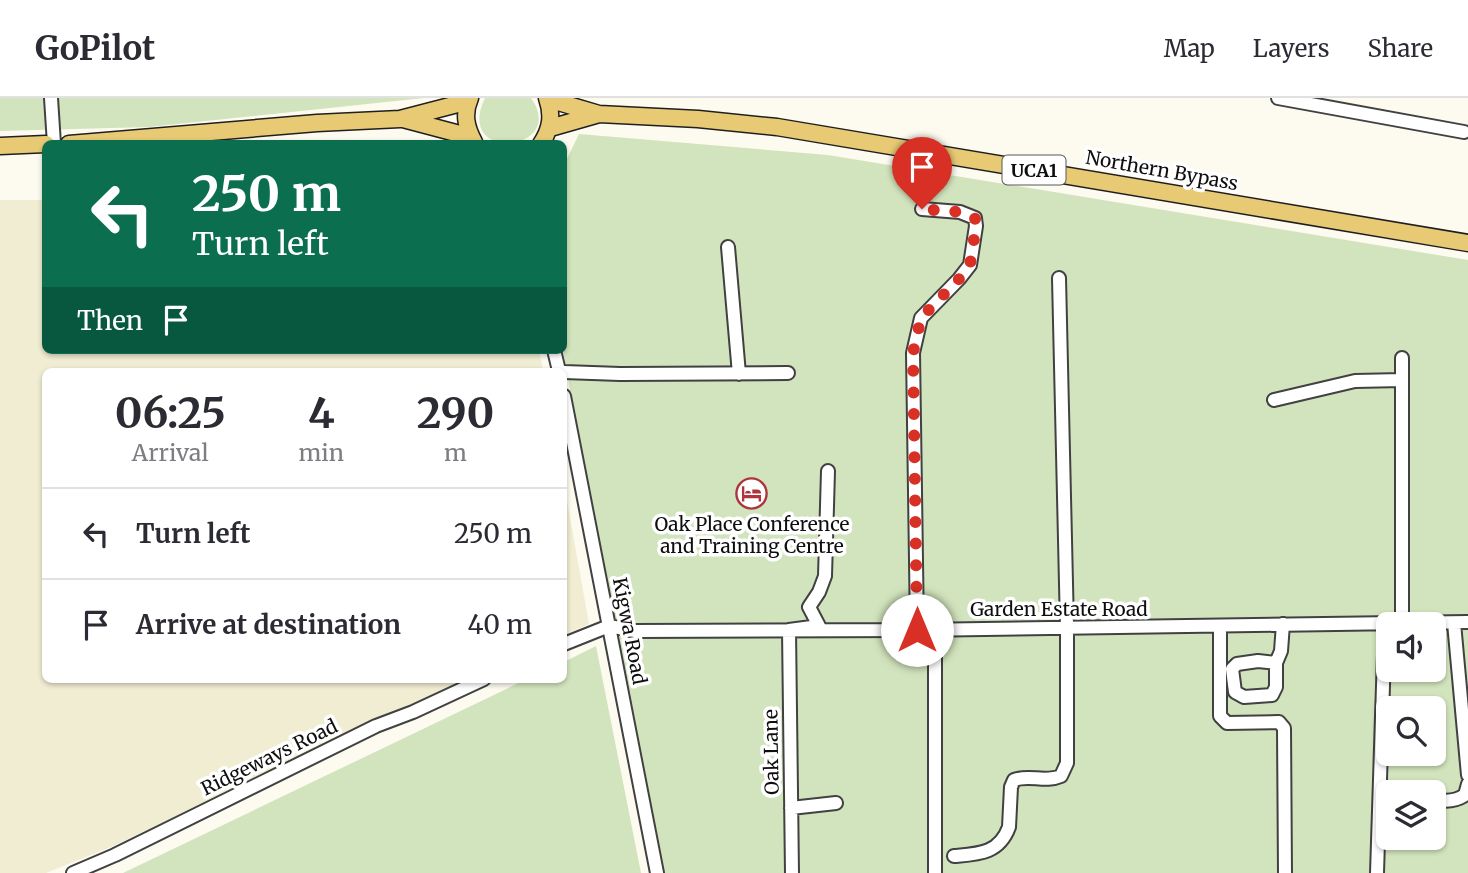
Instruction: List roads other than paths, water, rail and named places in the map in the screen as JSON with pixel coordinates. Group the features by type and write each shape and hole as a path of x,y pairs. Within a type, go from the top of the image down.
{"main road":[{"name":"UCA1","path":"548,98 598,114"},
{"path":"543,140 550,128 551,108 548,98"},
{"path":"116,140 317,123 400,119 469,99 466,119 474,140"},
{"name":"UCA1","path":"550,128 598,114"},
{"name":"Northern Bypass","path":"598,114 698,119 777,127 1468,243"},
{"path":"400,119 474,140"},
{"path":"0,146 42,144"}],"street":[{"path":"51,98 54,140"},
{"path":"1278,98 1464,132"},
{"path":"917,630 913,353 921,318 970,265 976,226 975,218 960,212 922,209"},
{"path":"729,247 739,374"},
{"path":"954,856 986,853 1007,834 1011,784 1014,780 1053,780 1061,776 1067,763 1067,627 1059,278"},
{"path":"1402,358 1402,612"},
{"path":"567,371 788,373"},
{"path":"1274,400 1355,381 1402,380"},
{"name":"Kigwa Road","path":"567,411 657,873"},
{"path":"789,630 819,626 809,607 825,576 828,471"},
{"name":"Garden Estate Road","path":"1446,623 1468,622"},
{"name":"Garden Estate Road","path":"609,626 635,631 917,630 1376,623"},
{"path":"1454,623 1468,775"},
{"path":"1276,663 1281,651 1283,624"},
{"path":"567,643 609,626"},
{"path":"1220,627 1222,720 1227,723 1279,722 1284,728 1285,873"},
{"path":"935,629 935,873"},
{"name":"Oak Lane","path":"789,630 793,873"},
{"path":"1377,873 1383,682"},
{"name":"Ridgeways Road","path":"73,873 115,855 376,726 475,683"},
{"path":"1446,802 1458,800 1465,795 1468,784"},
{"path":"791,808 836,803"}],"place":[{"name":"Oak Place Conference and Training Centre","path":"752,493"}]}
